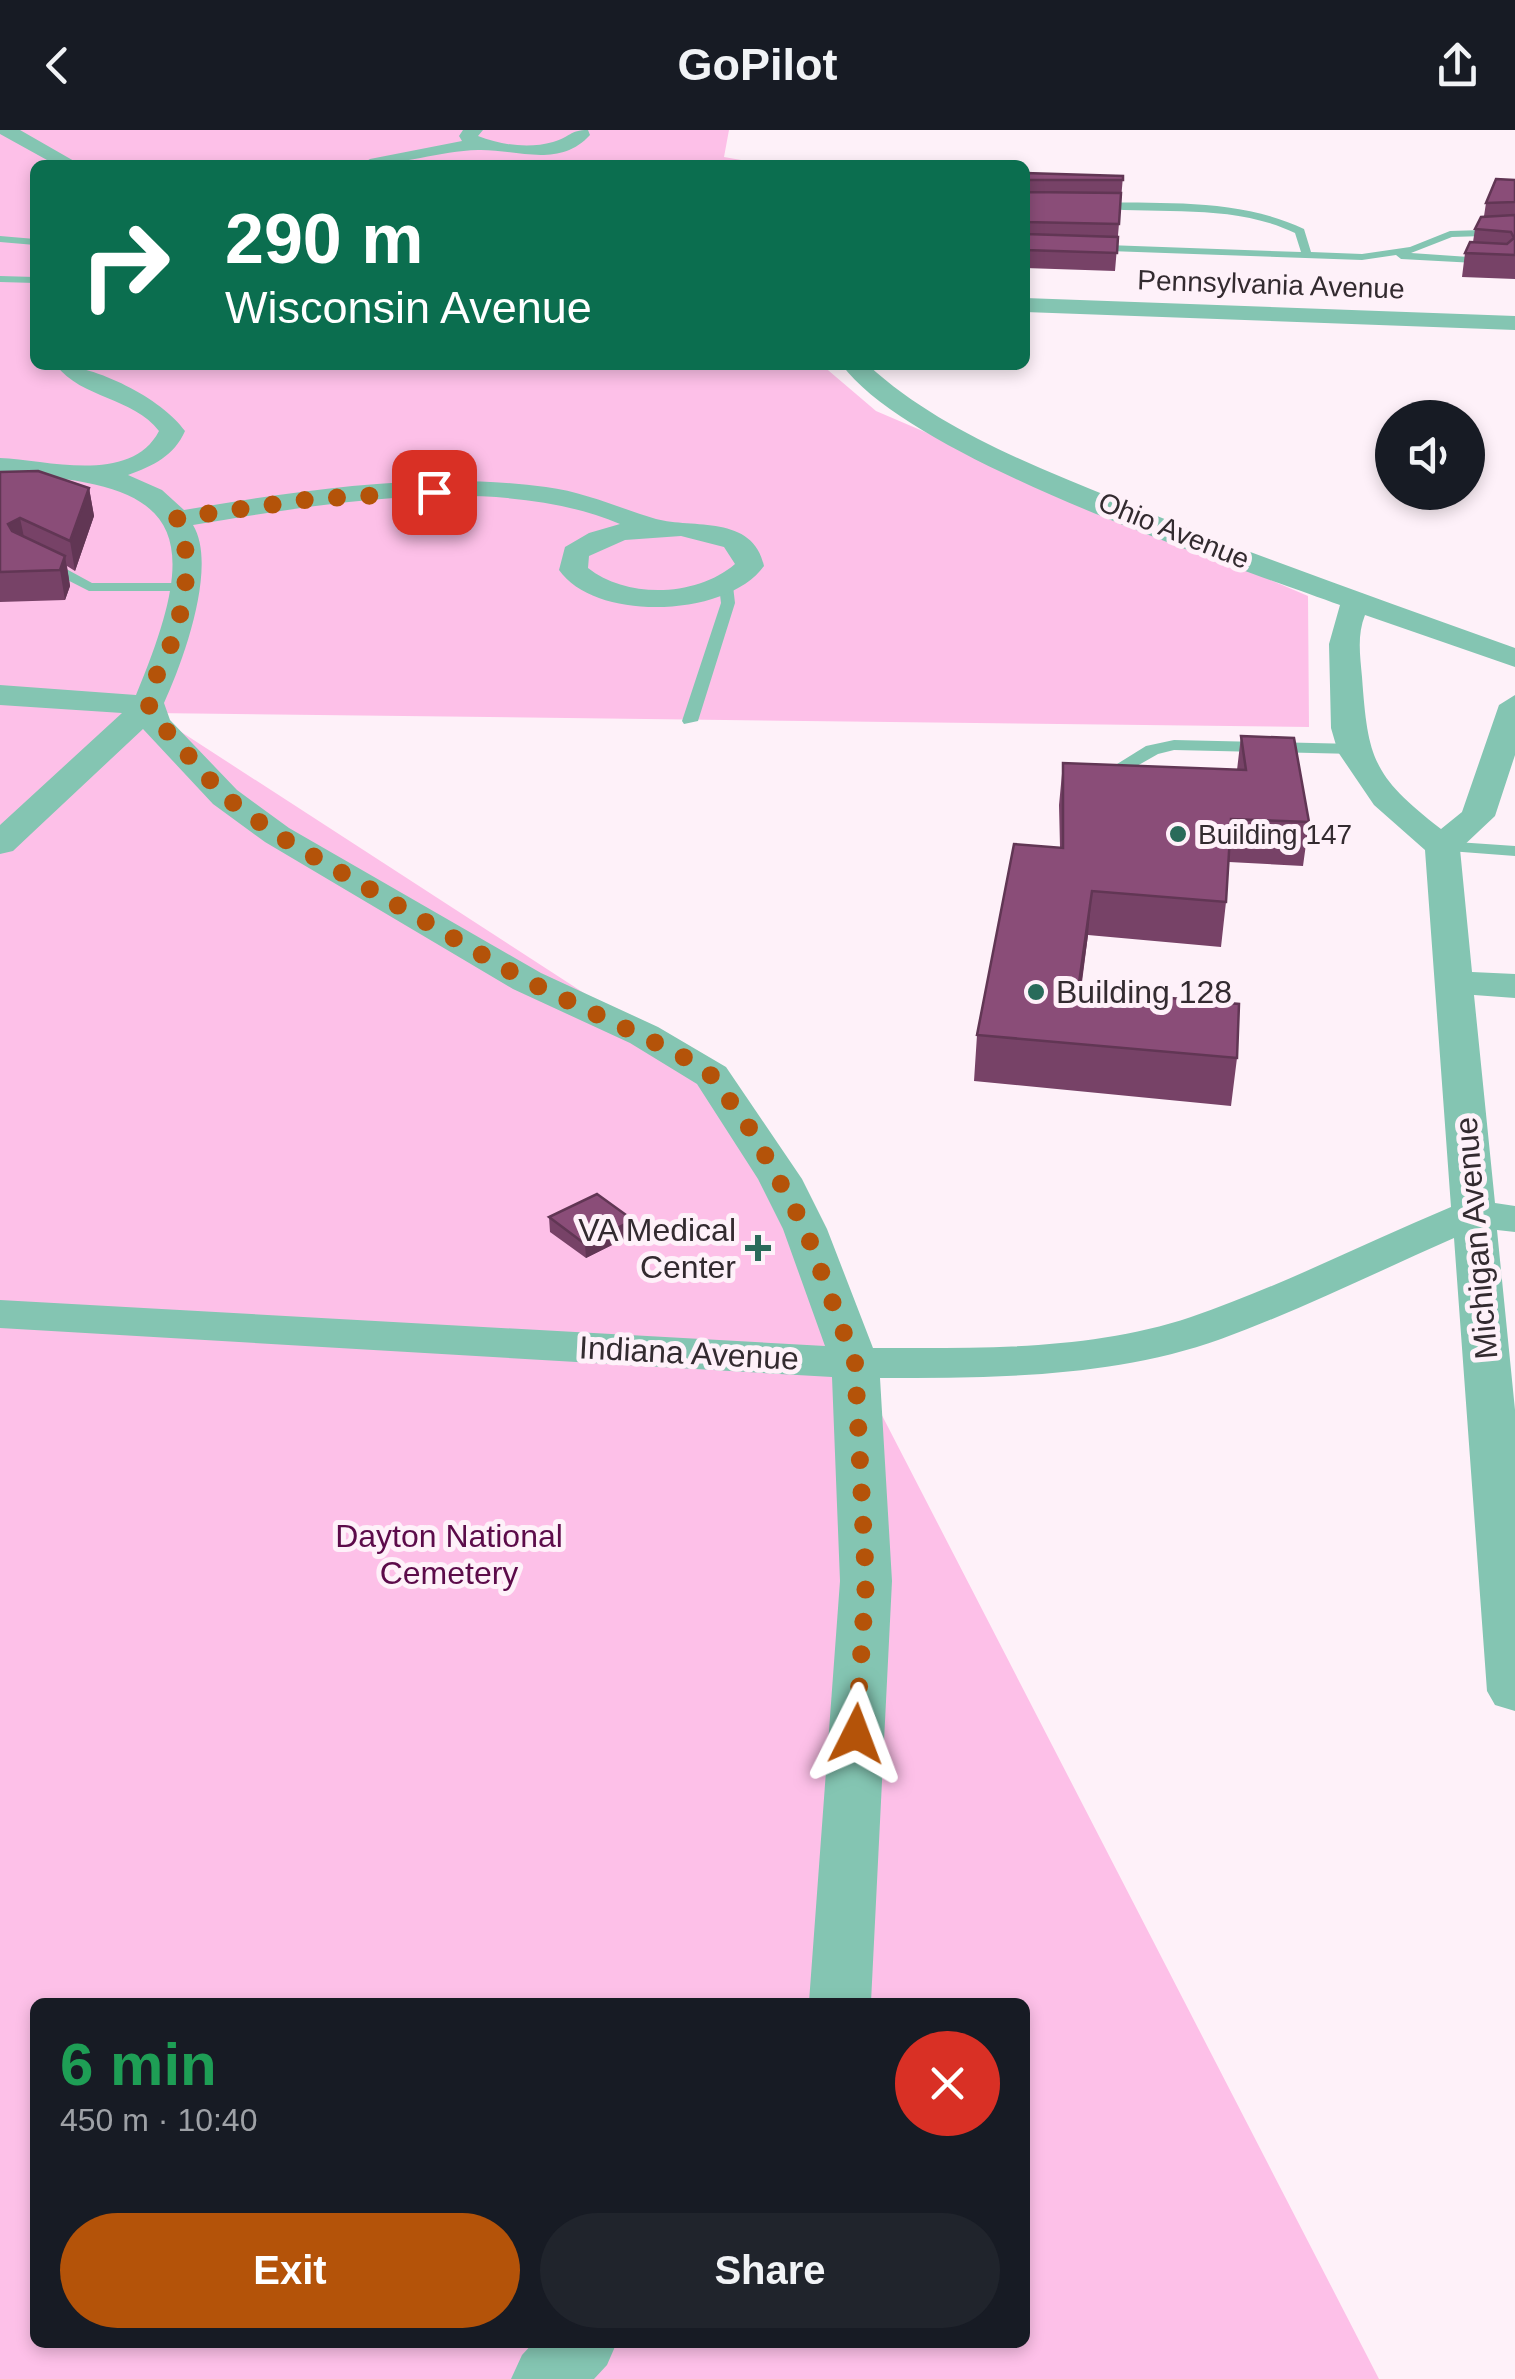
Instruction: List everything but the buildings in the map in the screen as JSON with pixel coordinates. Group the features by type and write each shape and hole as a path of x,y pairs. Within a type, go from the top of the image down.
{"street":[{"path":"6,130 62,160"},
{"path":"389,160 476,137 550,147 576,140 582,135 579,130"},
{"name":"Pennsylvania Avenue","path":"1030,305 1515,323"},
{"path":"74,370 88,381 159,413 172,430 169,441 155,452 103,476"},
{"name":"Ohio Avenue","path":"858,370 876,391 904,410 1004,460 1164,527 1515,658"},
{"path":"0,466 103,476 154,498 177,518 185,536 183,587 172,642 148,705 0,843"},
{"path":"177,518 312,499 454,492 595,504 622,510 654,528"},
{"path":"654,528 706,532 742,546 750,556 750,566 726,586 671,597 627,595 591,585 572,570 570,562 584,546 614,534 654,528"},
{"path":"1359,601 1347,615 1342,634 1349,734 1354,749 1371,778 1405,818 1442,846 1478,816 1515,704"},
{"path":"0,695 148,705"},
{"path":"148,705 155,723 224,796 277,835 527,981 644,1035 712,1076 753,1133 805,1228 855,1363 866,1581 840,1998"},
{"name":"Michigan Avenue","path":"1442,846 1454,982 1494,1216 1515,1691"},
{"path":"1454,982 1515,986"},
{"name":"Indiana Avenue","path":"0,1314 855,1363 1006,1364 1154,1342 1248,1313 1377,1252 1494,1216"},
{"path":"547,2379 576,2348"}],"lane":[{"path":"1227,196 1081,202 1256,214 1300,231 1307,254"},
{"path":"1392,255 1450,234 1515,232"},
{"path":"0,239 30,242"},
{"path":"1030,246 1503,261"},
{"path":"0,279 30,280"},
{"path":"24,554 89,587 183,587"},
{"path":"690,721 728,603 726,586"},
{"path":"1078,791 1152,750 1174,745 1354,749"},
{"path":"1442,846 1515,851"}],"green space":[{"name":"Dayton National Cemetery","path":"0,130 729,130 724,157 741,160 30,160 30,370 828,370 876,411 1308,596 1309,727 152,713 712,1076 855,1363 1379,2379 0,2379"}],"place":[{"name":"Building 147","path":"1178,834"},
{"name":"Building 128","path":"1036,992"},
{"name":"VA Medical Center","path":"758,1248"}],"route":[{"path":"434,492 312,499 177,518 185,536 187,564 172,642 150,692 150,712 155,723 224,796 277,835 342,877 527,981 679,1054 712,1076 753,1133 805,1228 855,1363 866,1581 856,1734"}]}
